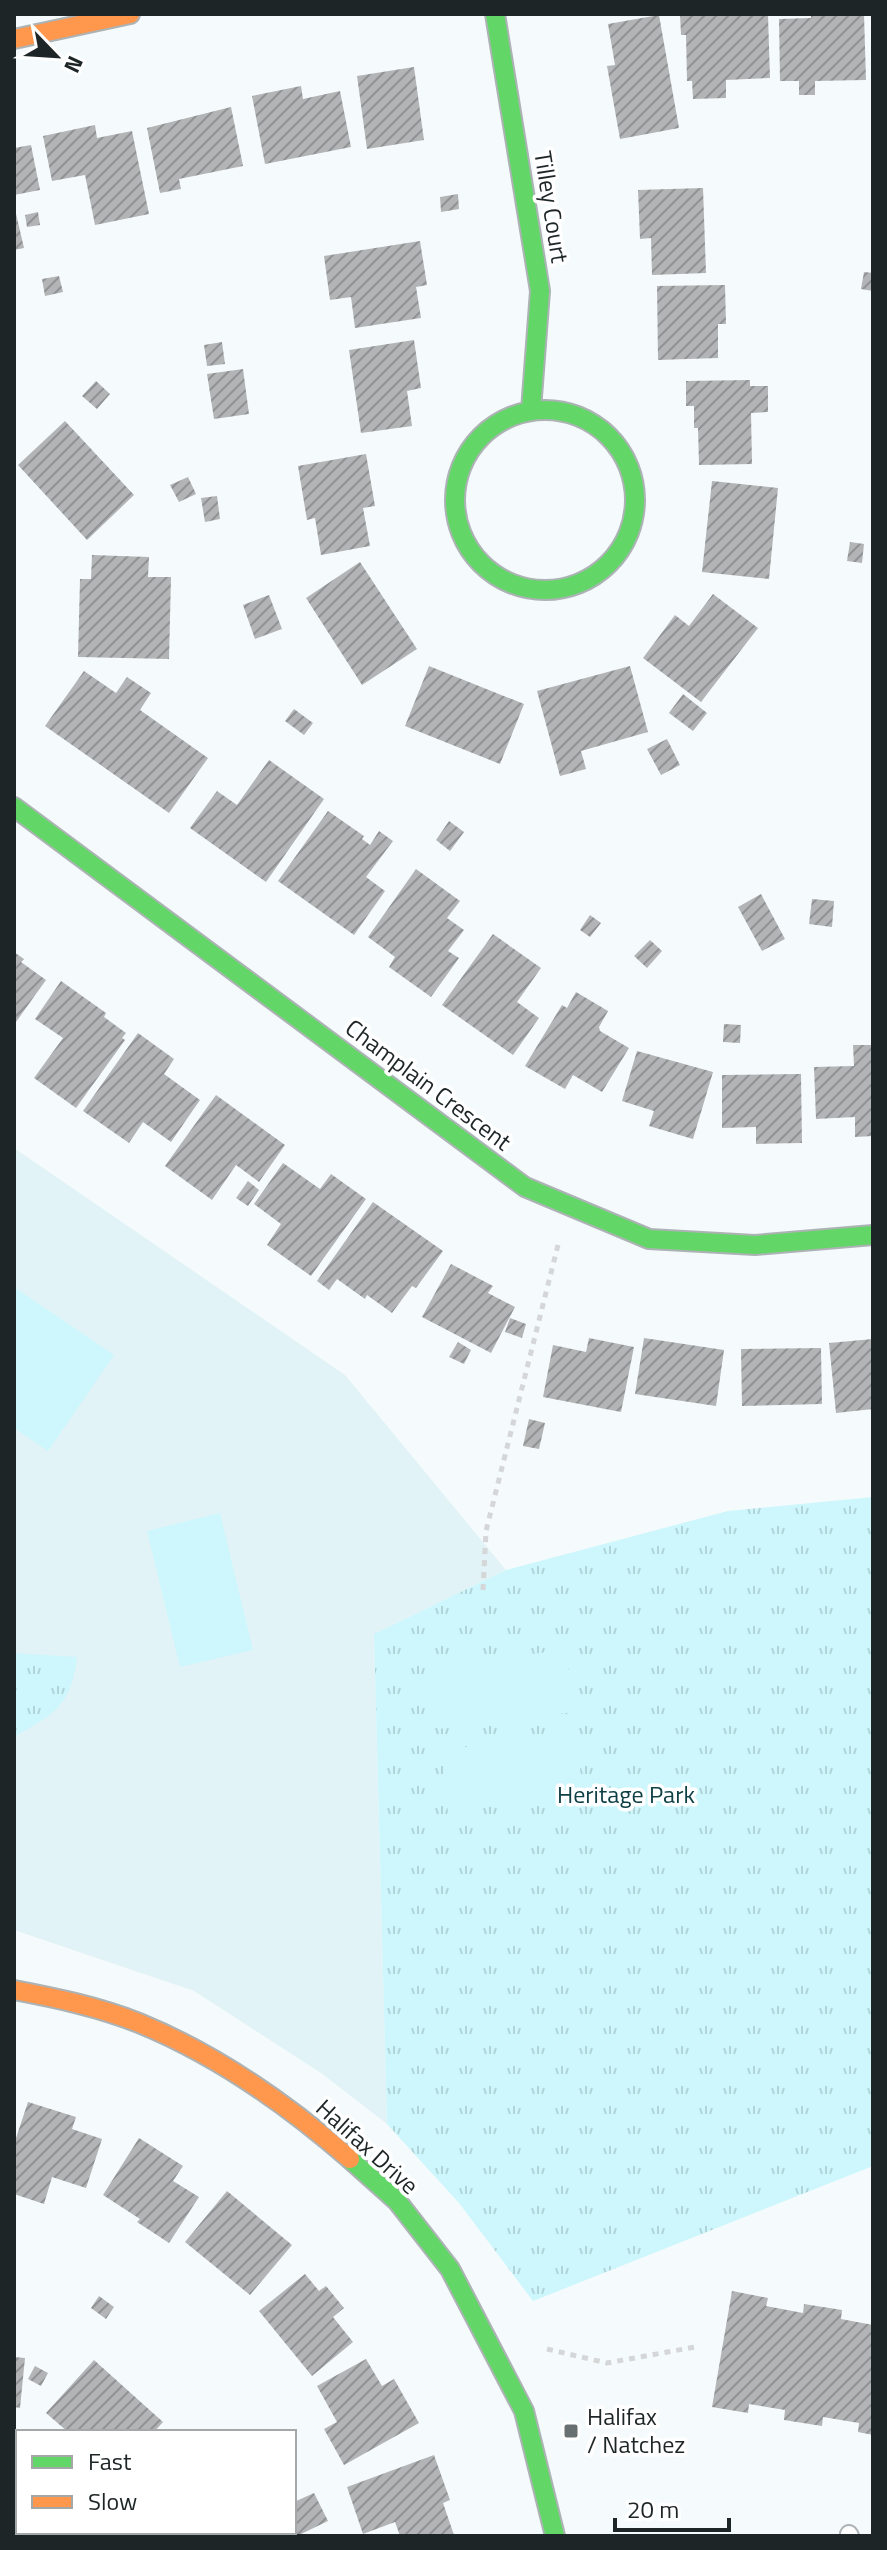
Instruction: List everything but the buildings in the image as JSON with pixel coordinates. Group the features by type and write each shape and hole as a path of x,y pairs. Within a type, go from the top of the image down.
{"street":[{"path":"14,39 130,14"},
{"name":"Tilley Court","path":"495,14 540,291 531,410"},
{"path":"531,410 565,411 596,425 621,450 634,481 635,516 623,548 599,574 568,589 534,591 501,581 474,559 456,525 454,487 468,451 495,424 531,410"},
{"name":"Champlain Crescent","path":"14,807 525,1187 649,1239 755,1245 873,1235"},
{"name":"Halifax Drive","path":"14,1990 56,1998 138,2023 215,2061 312,2126 397,2201 450,2269 524,2411 555,2536"}],"path":[{"path":"483,1590 486,1531 568,1205"},
{"path":"547,2349 607,2363 695,2347"}],"shaded area":[{"path":"14,1148 345,1375 506,1570 374,1634 387,2124 321,2073 194,1991 14,1930"}],"green space":[{"path":"14,1287 114,1355 48,1451 14,1428"},
{"name":"Heritage Park","path":"873,1497 873,2166 533,2301 459,2203 387,2124 374,1634 506,1570 728,1511"},
{"path":"220,1513 253,1650 180,1667 147,1531"},
{"path":"566,1650 574,1712 438,1729 430,1666"},
{"path":"14,1653 77,1657 70,1687 58,1707 14,1737"},
{"path":"576,1733 583,1795 448,1812 441,1750"}],"traffic: fast":[{"path":"495,14 540,291 531,410"},
{"path":"545,410 563,411 580,417 609,436 628,465 634,482 635,500 634,518 628,535 609,564 580,583 563,589 545,590 527,589 510,583 481,564 462,535 456,518 455,500 456,482 462,465 481,436 510,417 527,411 545,410"},
{"path":"14,807 525,1187 649,1239 755,1245 873,1235"},
{"path":"350,2159 397,2201 450,2269 524,2411 555,2536"}],"traffic: slow":[{"path":"14,39 130,14"},
{"path":"14,1990 108,2012 195,2050 250,2082 302,2119 350,2159"}],"place":[{"name":"Halifax / Natchez","path":"571,2431"}]}
